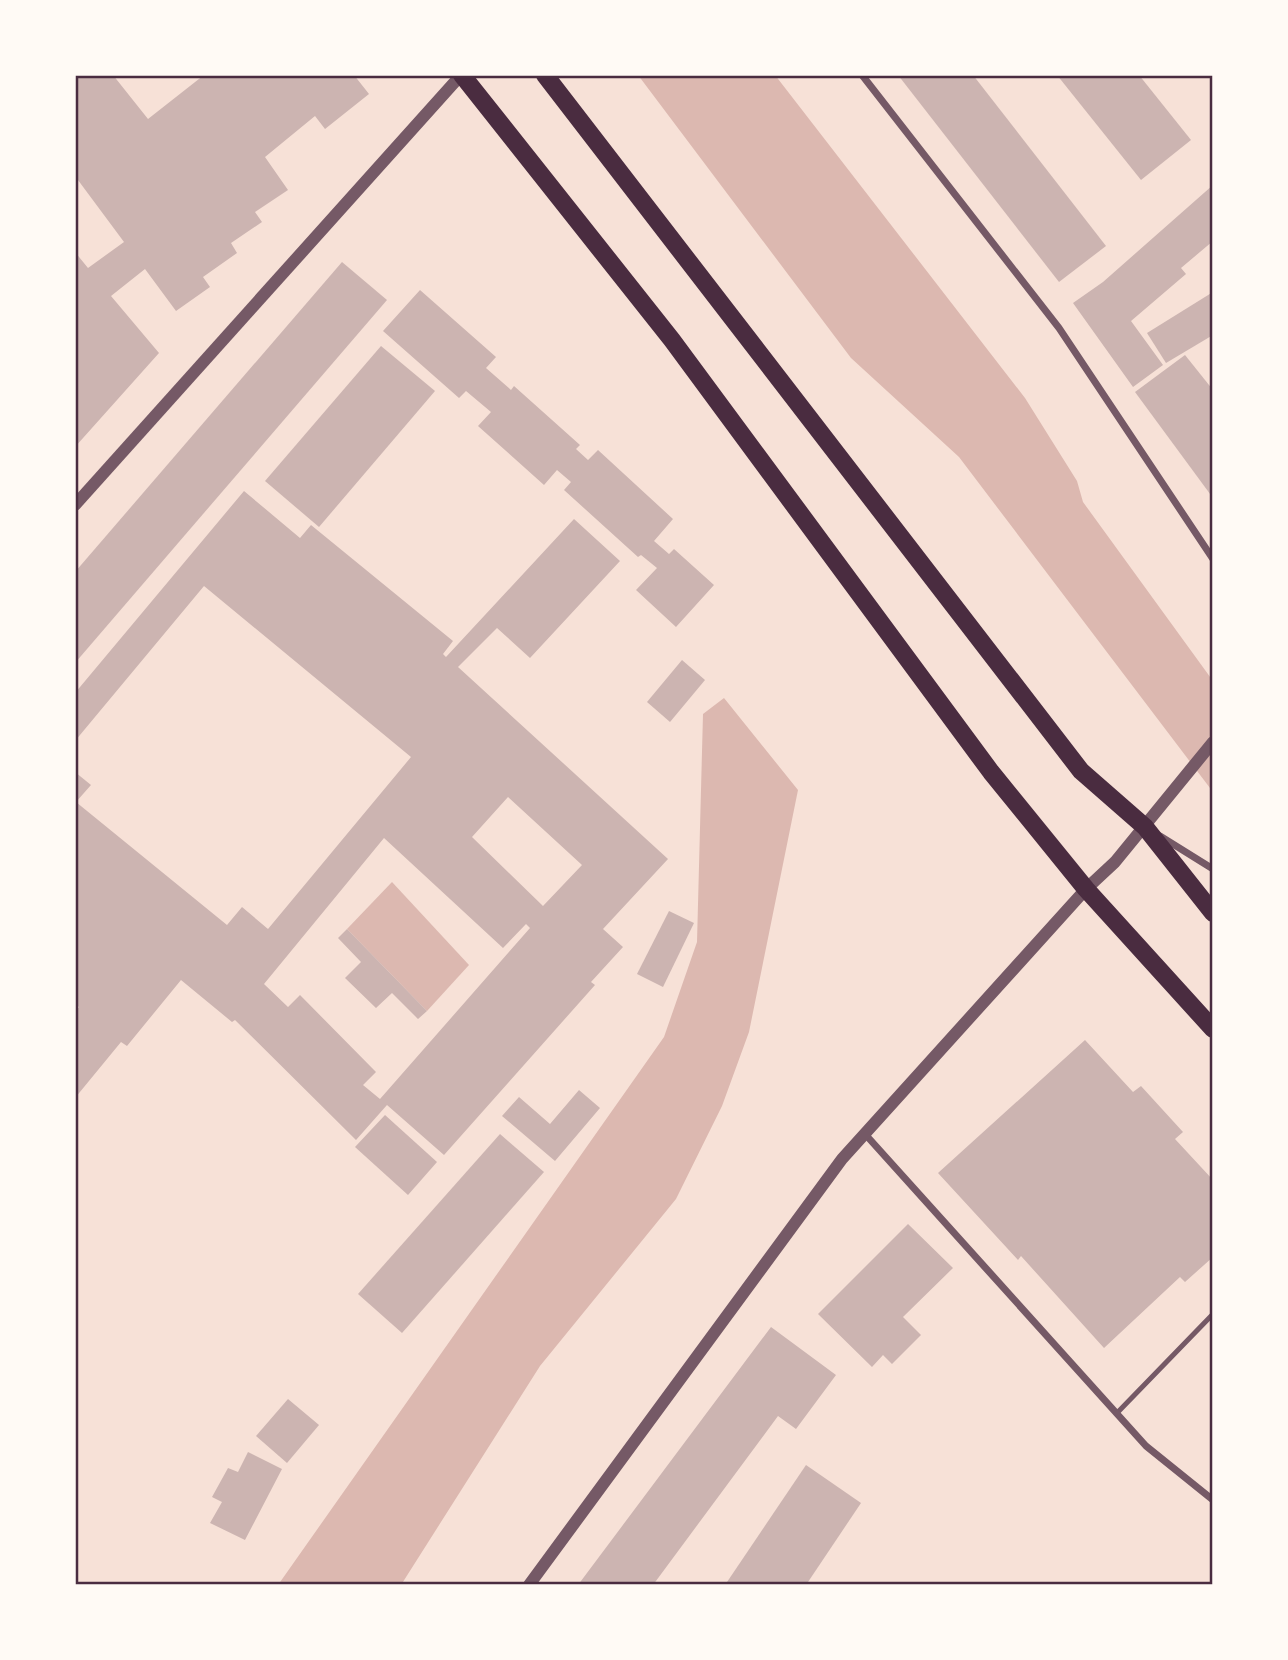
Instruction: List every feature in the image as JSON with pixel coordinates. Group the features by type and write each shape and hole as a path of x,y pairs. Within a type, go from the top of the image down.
{"main road":[{"path":"461,75 672,340 992,772 1086,889 1213,1029"},
{"path":"545,75 1081,771 1145,827 1213,913"}],"street":[{"path":"75,505 461,75"},
{"path":"862,75 1059,328 1213,559"},
{"path":"529,1585 842,1159 1086,889 1115,862 1213,741"},
{"path":"1145,827 1213,869"},
{"path":"865,1134 1146,1446 1213,1500"}],"lane":[{"path":"1117,1413 1213,1314"}],"shaded area":[{"path":"638,75 775,75 1025,398 1077,481 1083,502 1213,681 1213,792 959,457 851,358"},
{"path":"724,698 798,790 749,1032 722,1106 676,1199 540,1366 401,1585 278,1585 664,1037 697,942 703,714"},
{"path":"392,882 469,965 427,1011 347,929"}],"building":[{"path":"75,75 113,75 148,119 204,75 354,75 369,94 325,129 315,116 265,157 288,190 255,212 262,222 231,243 237,253 203,277 210,287 176,311 145,269 111,296 159,353 75,447 75,252 88,268 124,242 75,176"},
{"path":"898,75 973,75 1106,246 1059,282"},
{"path":"1057,75 1139,75 1191,140 1141,180"},
{"path":"1213,185 1213,241 1181,268 1186,274 1131,321 1163,365 1133,387 1073,303 1103,282"},
{"path":"342,262 387,300 75,663 75,572"},
{"path":"420,290 496,357 486,368 511,390 514,386 580,445 576,449 588,460 598,450 673,519 654,541 669,554 674,549 714,585 676,627 636,590 657,568 641,555 638,557 564,490 571,482 557,470 544,485 478,426 491,412 466,391 459,398 383,331"},
{"path":"1213,292 1213,335 1166,363 1147,333"},
{"path":"381,346 435,391 319,527 265,481"},
{"path":"1185,355 1213,390 1213,498 1135,392"},
{"path":"244,491 300,538 311,525 453,641 443,654 446,657 574,519 620,561 530,658 497,628 458,667 668,859 603,929 623,947 591,982 595,985 444,1155 387,1105 356,1140 235,1020 232,1022 181,980 127,1046 121,1042 75,1098 75,1012 79,1007 75,1004 75,772 91,785 76,802 227,925 242,907 268,929 411,757 204,586 75,741 75,693","holes":["508,797 582,865 543,906 472,837","384,838 503,948 526,924 530,928 380,1099 363,1085 376,1072 300,995 288,1007 264,984"]},
{"path":"682,660 705,680 670,722 647,702"},
{"path":"669,911 694,923 663,987 637,974"},
{"path":"347,929 427,1011 418,1019 392,993 376,1008 345,978 361,962 338,938"},
{"path":"1085,1040 1133,1092 1141,1086 1183,1132 1175,1139 1213,1180 1213,1257 1185,1282 1180,1277 1104,1348 1021,1256 1018,1260 938,1173"},
{"path":"579,1090 600,1108 555,1161 502,1116 519,1097 550,1124"},
{"path":"385,1115 437,1162 408,1195 355,1147"},
{"path":"500,1134 544,1172 402,1333 358,1294"},
{"path":"908,1224 953,1268 903,1317 921,1335 892,1364 883,1355 872,1367 818,1314"},
{"path":"771,1327 836,1375 796,1429 778,1416 653,1585 578,1585"},
{"path":"288,1399 319,1425 287,1463 256,1436"},
{"path":"248,1452 282,1469 245,1540 210,1523 222,1502 212,1497 228,1468 238,1472"},
{"path":"806,1465 861,1503 806,1585 725,1585"}]}
